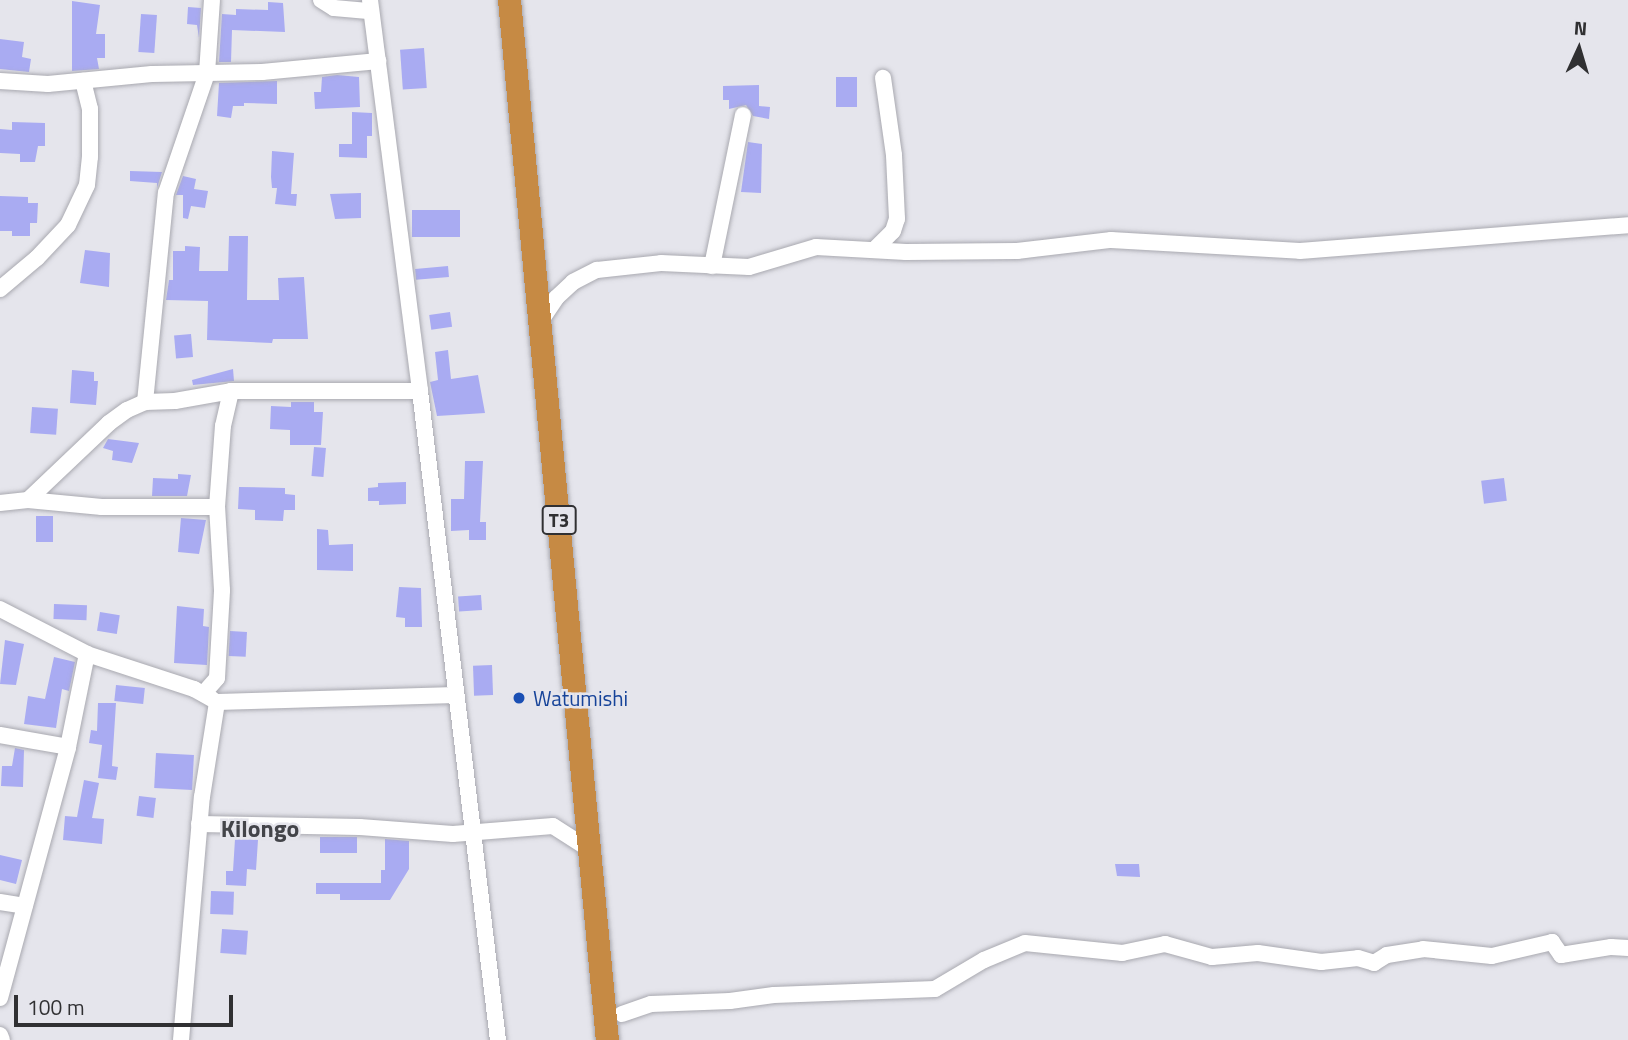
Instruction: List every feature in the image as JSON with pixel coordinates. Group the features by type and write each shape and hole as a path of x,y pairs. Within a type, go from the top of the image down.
{"highway":[{"name":"T3","path":"509,0 607,1040"}],"street":[{"path":"145,402 166,192 206,73 212,0"},
{"path":"321,0 334,8 370,6 420,391 498,1040"},
{"path":"0,82 48,84 152,74 262,72 378,61"},
{"path":"875,249 893,231 897,219 894,155 883,78"},
{"path":"0,289 37,258 68,225 87,185 90,108 83,81"},
{"path":"712,266 743,115"},
{"path":"540,322 556,298 573,282 597,270 661,263 755,266 794,251 817,247 918,252 1017,251 1111,240 1300,251 1628,225"},
{"path":"28,500 109,423 127,410 145,402 175,401 231,391 420,391"},
{"path":"181,1040 211,698 217,678 222,590 216,507 223,426 231,391"},
{"path":"0,503 28,500 102,507 216,507"},
{"path":"1,614 87,654 211,698 456,695"},
{"path":"0,998 68,747 87,654"},
{"path":"0,735 68,747"},
{"path":"199,824 473,833 553,826 589,849"},
{"path":"0,902 25,906"},
{"path":"622,1014 651,1004 730,1001 774,995 935,989 984,960 1025,943 1122,953 1165,944 1212,957 1258,953 1321,961 1358,958 1374,963 1387,955 1423,949 1492,956 1552,942 1561,955 1628,948"},
{"path":"0,1035 2,1040"}],"building":[{"path":"72,1 100,5 96,34 105,34 105,58 97,58 99,69 72,71"},
{"path":"268,2 283,3 285,32 232,30 231,62 219,62 222,14 236,15 236,9 268,10"},
{"path":"188,7 201,8 199,38 197,25 187,24"},
{"path":"141,14 157,15 154,53 138,52"},
{"path":"0,39 24,42 22,57 31,59 29,72 0,69"},
{"path":"424,48 427,88 403,90 400,50"},
{"path":"322,77 359,77 360,107 315,109 314,92 321,92"},
{"path":"836,77 857,77 857,107 836,107"},
{"path":"277,81 277,104 244,103 244,106 233,106 231,118 217,116 219,83"},
{"path":"759,85 759,106 770,107 769,119 753,116 746,105 729,109 729,100 723,100 723,86"},
{"path":"352,112 372,113 372,136 367,136 367,158 339,157 339,144 352,144"},
{"path":"12,122 45,123 45,146 38,146 35,162 20,162 20,154 0,153 0,129 12,130"},
{"path":"748,142 762,144 761,193 741,192"},
{"path":"272,151 294,153 291,194 297,194 296,206 275,204 277,188 272,188"},
{"path":"130,171 162,172 157,188 157,183 130,181"},
{"path":"183,176 196,179 194,189 208,191 205,208 191,206 188,219 183,218 183,195 176,195"},
{"path":"361,193 361,218 335,219 330,194"},
{"path":"0,196 28,197 28,203 38,203 37,223 30,223 30,236 12,236 12,231 0,231"},
{"path":"412,210 460,210 460,237 412,237"},
{"path":"229,236 248,236 247,300 279,300 278,278 304,277 308,339 273,339 272,343 207,340 208,301 166,300 169,280 173,280 173,251 185,251 185,246 200,247 199,271 228,271"},
{"path":"85,250 110,253 109,287 80,283"},
{"path":"448,266 449,277 416,280 415,269"},
{"path":"450,312 452,327 431,330 429,315"},
{"path":"191,334 193,357 176,358 174,335"},
{"path":"448,350 451,379 478,375 485,413 437,416 430,382 438,380 435,352"},
{"path":"233,369 234,381 193,385 192,380"},
{"path":"72,370 94,372 94,381 98,381 96,405 70,403"},
{"path":"291,402 314,402 314,412 323,412 321,445 290,445 290,430 270,429 271,406 291,407"},
{"path":"32,407 58,409 56,435 30,433"},
{"path":"108,439 139,443 132,463 112,460 113,451 103,448"},
{"path":"314,447 326,448 323,477 311,476"},
{"path":"465,461 483,461 480,522 486,522 486,540 469,540 469,530 451,531 451,499 464,499"},
{"path":"178,474 191,475 187,496 152,496 153,478 178,479"},
{"path":"1504,478 1507,501 1484,504 1481,481"},
{"path":"406,482 406,504 379,505 379,501 368,501 368,488 378,487 378,483"},
{"path":"239,487 285,488 285,494 295,495 295,510 284,510 283,521 255,520 255,510 238,509"},
{"path":"36,516 53,516 53,542 36,542"},
{"path":"181,518 206,520 199,554 178,552"},
{"path":"317,529 328,530 329,545 353,544 353,571 317,570"},
{"path":"399,587 421,588 422,627 405,627 405,618 396,617"},
{"path":"481,595 482,610 459,612 458,597"},
{"path":"54,604 87,605 86,620 53,619"},
{"path":"177,606 204,609 203,626 209,627 207,665 174,663"},
{"path":"100,612 120,615 117,634 97,631"},
{"path":"230,631 247,632 246,657 229,656"},
{"path":"5,640 24,644 16,685 0,684"},
{"path":"54,657 75,662 69,691 62,689 56,728 24,724 28,696 45,699"},
{"path":"492,665 493,695 474,696 473,666"},
{"path":"116,685 145,688 143,704 114,701"},
{"path":"98,703 116,703 112,766 118,767 116,780 98,778 102,745 89,743 91,730 97,731"},
{"path":"15,748 24,750 23,787 1,786 2,766 12,766"},
{"path":"156,753 194,755 192,790 154,788"},
{"path":"84,780 99,783 92,818 104,819 102,844 63,840 65,816 77,817"},
{"path":"139,796 156,798 153,818 137,816"},
{"path":"320,837 357,837 357,853 320,853"},
{"path":"235,839 258,840 256,870 247,869 246,886 226,885 226,871 233,871"},
{"path":"385,839 409,841 409,869 390,900 340,900 340,894 316,894 316,883 381,883 381,870 385,870"},
{"path":"0,855 22,860 16,884 0,880"},
{"path":"1115,864 1139,864 1140,877 1117,876"},
{"path":"211,891 234,892 233,915 210,914"},
{"path":"222,929 248,931 246,955 220,953"}],"place":[{"name":"Watumishi","path":"519,698"}],"district":[{"name":"Kilongo","path":"260,829"}]}
